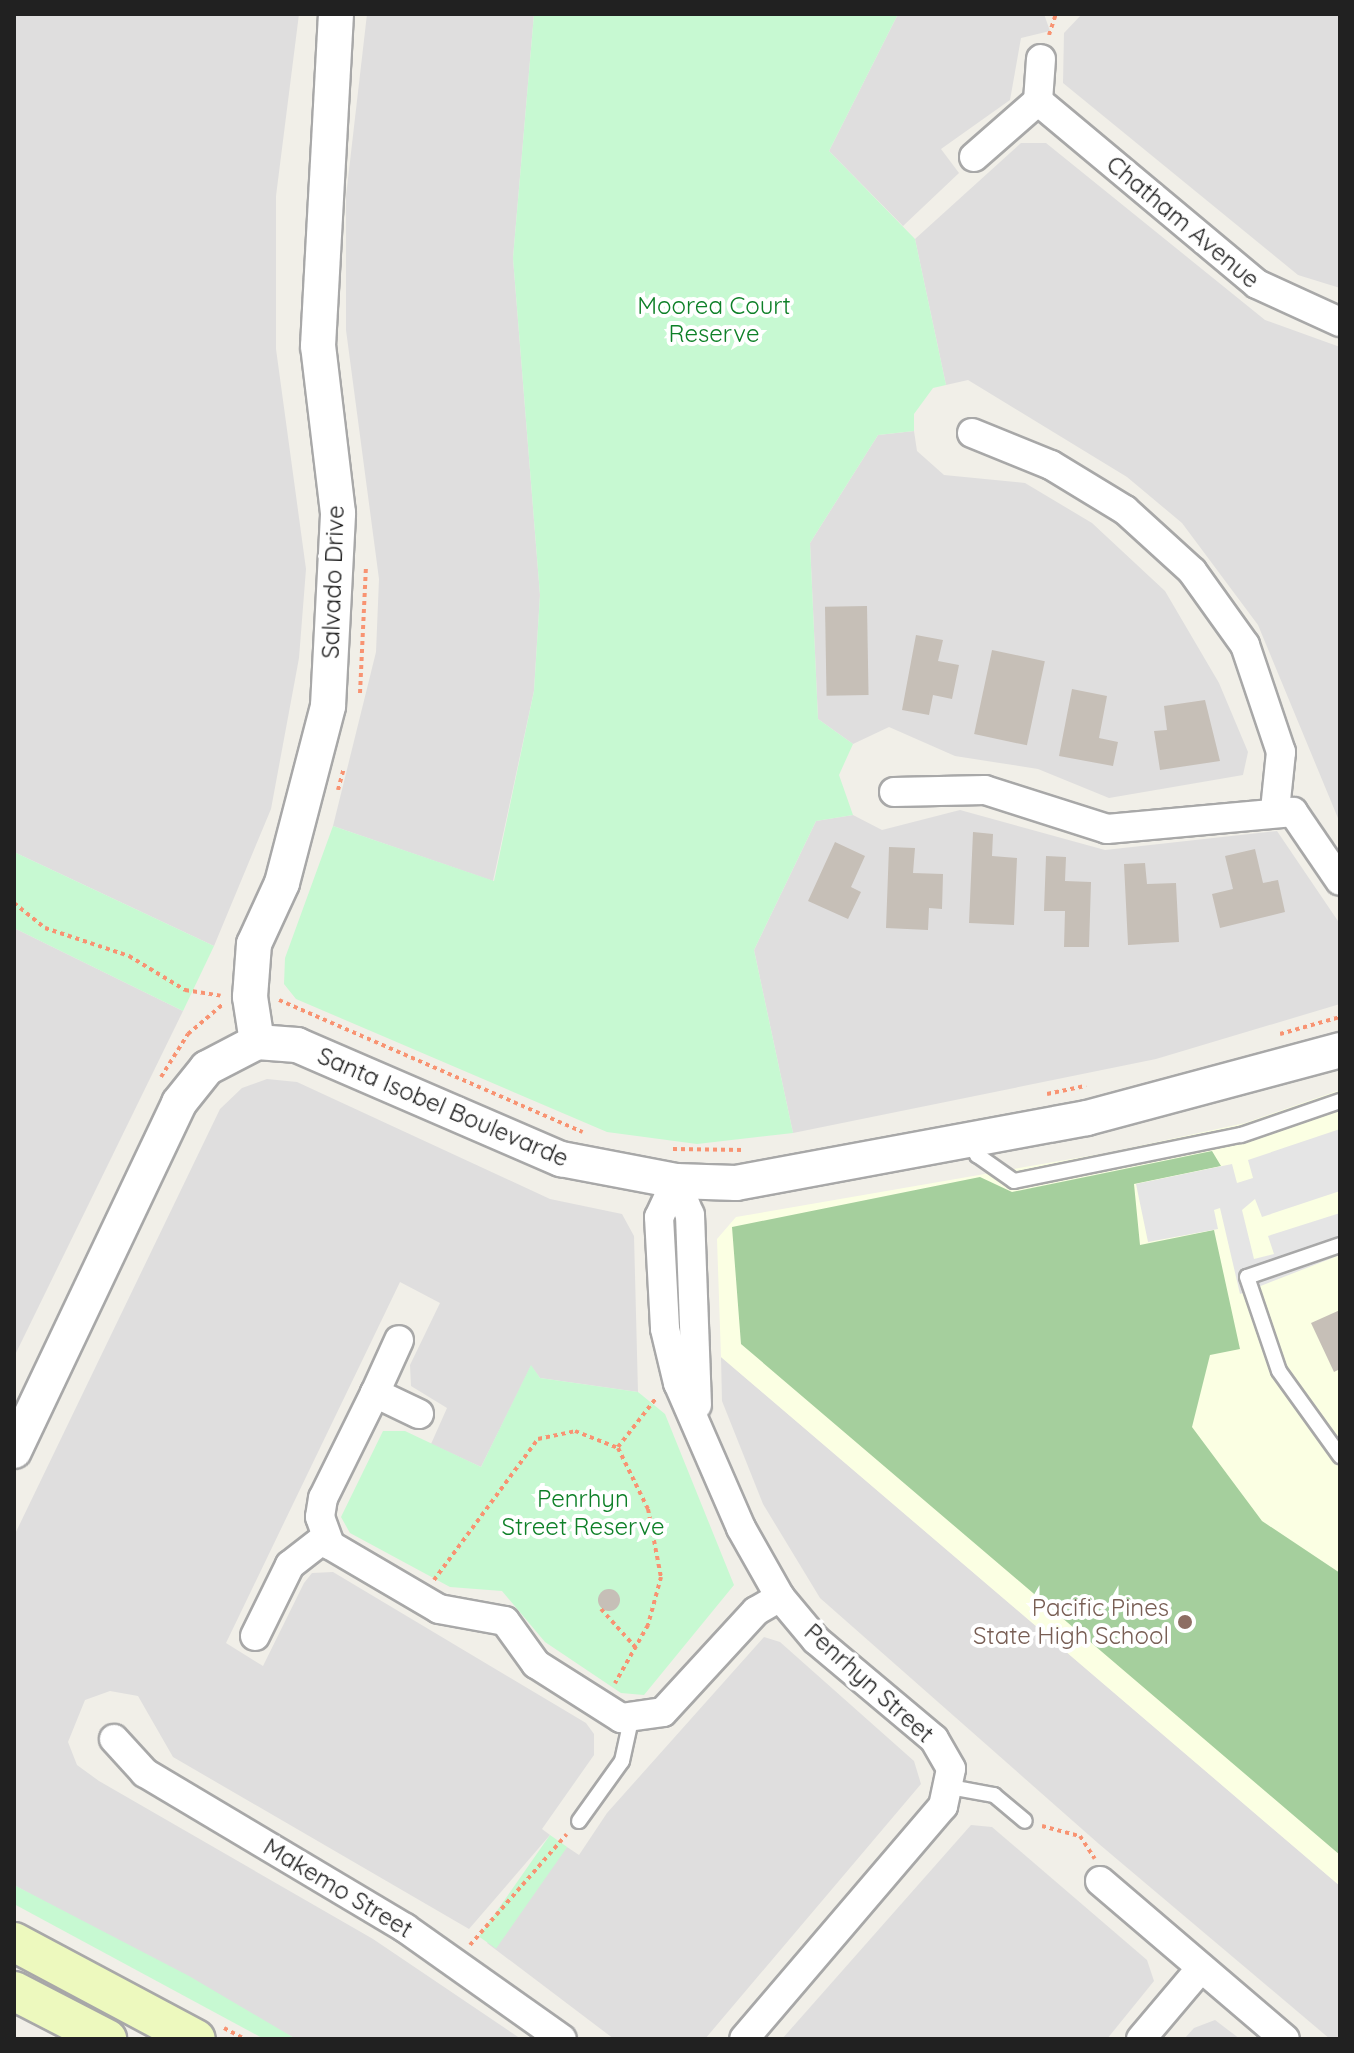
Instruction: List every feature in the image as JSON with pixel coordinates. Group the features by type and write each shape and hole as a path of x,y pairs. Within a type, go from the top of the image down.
{"main road":[{"path":"14,1942 196,2039"},
{"path":"14,1991 107,2039"}],"street":[{"name":"Salvado Drive","path":"257,1042 250,997 254,944 282,883 328,706 338,513 318,346 336,14"},
{"path":"974,157 1038,101 1041,59"},
{"name":"Chatham Avenue","path":"1038,101 1257,284 1340,322"},
{"path":"972,433 1051,465 1125,510 1192,571 1245,645 1281,752 1275,810"},
{"path":"894,792 985,790 1107,829 1275,810 1293,812 1311,829 1340,881"},
{"path":"14,1451 179,1103 207,1068 257,1042"},
{"name":"Santa Isobel Boulevarde","path":"257,1042 297,1045 561,1159 676,1181 778,1177 1175,1098 1340,1050"},
{"name":"Penrhyn Street","path":"676,1181 690,1215 697,1418 741,1528 780,1597 816,1640 934,1739 951,1769 950,1787"},
{"path":"326,1537 323,1498 399,1340"},
{"path":"375,1393 419,1414"},
{"path":"326,1537 421,1598 505,1621 536,1664 601,1707 631,1720 663,1712 756,1611 780,1597"},
{"path":"255,1636 290,1565 326,1537"},
{"name":"Makemo Street","path":"114,1739 145,1773 455,1962 562,2039"},
{"path":"744,2039 943,1806 950,1787"},
{"path":"1100,1881 1285,2039"},
{"path":"1141,2039 1201,1968"}],"lane":[{"path":"972,1136 977,1155 1014,1181 1241,1135 1340,1101"},
{"path":"1340,1245 1247,1277 1279,1371 1340,1456"},
{"path":"579,1821 622,1761 631,1720"},
{"path":"950,1787 994,1795 1025,1821"}],"path":[{"path":"14,903 45,928 129,956 185,990 250,997 272,995 598,1136"},
{"path":"1264,1038 1340,1017"},
{"path":"1037,1096 1098,1084"},
{"path":"666,1149 750,1150"},
{"path":"618,1448 654,1401"},
{"path":"421,1598 538,1439 575,1431 618,1448 648,1509 661,1577 636,1648 601,1707"},
{"path":"601,1609 636,1648"},
{"path":"455,1962 579,1821"},
{"path":"1025,1821 1080,1836 1100,1881"}],"shaded area":[{"path":"14,14 299,14 276,196 276,349 306,569 299,658 271,809 214,946 14,852"},
{"path":"367,14 534,14 513,258 540,595 534,691 493,881 333,826 376,652 379,579 346,330 346,196"},
{"path":"898,14 1044,14 1050,31 1021,38 1010,100 941,149 959,173 903,226 829,151"},
{"path":"1082,14 1340,14 1340,288 1298,275 1063,83 1064,33"},
{"path":"1021,143 1046,143 1265,320 1340,347 1340,823 1258,625 1182,523 1127,477 968,380 946,385 915,239"},
{"path":"914,431 917,451 944,475 1025,483 1092,523 1165,591 1219,683 1248,752 1243,775 1109,798 1038,769 955,756 889,727 853,744 818,719 810,543 878,435"},
{"path":"960,810 1105,850 1277,831 1340,924 1340,1004 1156,1059 793,1133 754,950 816,821 853,815 882,830"},
{"path":"14,928 183,1011 14,1357"},
{"path":"267,1079 297,1082 550,1199 622,1214 634,1236 638,1392 540,1378 531,1366 481,1467 431,1444 447,1408 411,1386 410,1365 440,1303 400,1282 226,1643 263,1666 304,1583 312,1573 333,1572 586,1723 594,1734 594,1755 542,1829 550,1835 469,1929 173,1757 138,1696 110,1691 85,1700 68,1742 77,1765 99,1781 373,1939 521,2039 296,2039 14,1885 14,1536 220,1109 242,1088"},
{"name":"Pacific Pines State High School","path":"1340,1090 1340,1886 721,1357 717,1239 736,1217 1106,1153 1245,1123"},
{"path":"1340,1129 1340,1191 1262,1217 1255,1199 1242,1210 1254,1259 1274,1254 1268,1236 1340,1213 1340,1255 1240,1294 1220,1208 1214,1210 1218,1229 1148,1242 1136,1184 1232,1164 1237,1183 1253,1178 1248,1160"},
{"path":"721,1357 1340,1886 1340,2039 1330,2039 1099,1844 820,1598 763,1504 722,1401"},
{"path":"764,1637 780,1642 914,1761 921,1784 705,2039 614,2039 487,1943 567,1847 579,1855 607,1813"},
{"path":"971,1825 992,1827 1147,1960 1154,1981 1107,2039 782,2039"},
{"path":"1215,2020 1240,2039 1184,2039 1194,2028"}],"green space":[{"name":"Moorea Court Reserve","path":"534,14 898,14 829,151 915,239 946,385 933,388 914,414 914,431 878,435 810,543 818,719 853,744 839,775 853,815 816,821 754,950 793,1133 697,1144 607,1132 296,999 284,984 285,958 333,826 494,881 534,691 540,595 513,258"},
{"path":"14,852 214,946 183,1011 14,928"},
{"name":"Pacific Pines State High School","path":"1212,1151 1221,1166 1134,1184 1140,1245 1214,1230 1240,1349 1210,1355 1192,1427 1262,1521 1340,1573 1340,1855 741,1344 732,1227 980,1177 1012,1192"},
{"name":"Penrhyn Street Reserve","path":"531,1365 540,1378 638,1392 665,1414 734,1585 644,1695 621,1693 545,1642 502,1591 450,1587 350,1533 341,1517 383,1431 405,1431 481,1467"},
{"path":"550,1835 567,1847 496,1949 479,1937"},
{"path":"14,1885 189,1976 296,2039 264,2039 14,1904"}],"building":[{"path":"867,606 869,695 827,696 825,607"},
{"path":"916,635 943,640 938,661 959,665 952,699 933,695 929,715 902,710"},
{"path":"992,650 1045,661 1027,745 974,734"},
{"path":"1072,689 1107,696 1099,738 1118,742 1113,766 1059,756"},
{"path":"1205,700 1220,761 1160,770 1154,731 1167,730 1164,706"},
{"path":"973,832 993,834 992,856 1017,858 1014,925 969,923"},
{"path":"835,842 865,856 851,887 861,892 848,919 808,901"},
{"path":"889,847 915,848 913,873 943,874 942,909 929,908 928,930 886,928"},
{"path":"1255,849 1263,883 1278,880 1285,912 1220,928 1212,894 1233,889 1225,856"},
{"path":"1046,856 1066,857 1065,881 1091,882 1089,947 1064,947 1065,911 1044,911"},
{"path":"1145,863 1147,884 1176,883 1179,942 1128,945 1124,864"},
{"path":"1340,1310 1340,1369 1334,1372 1311,1323"},
{"path":"609,1589 620,1600 609,1611 598,1600"}],"place":[{"name":"Pacific Pines State High School","path":"1185,1622"}]}
